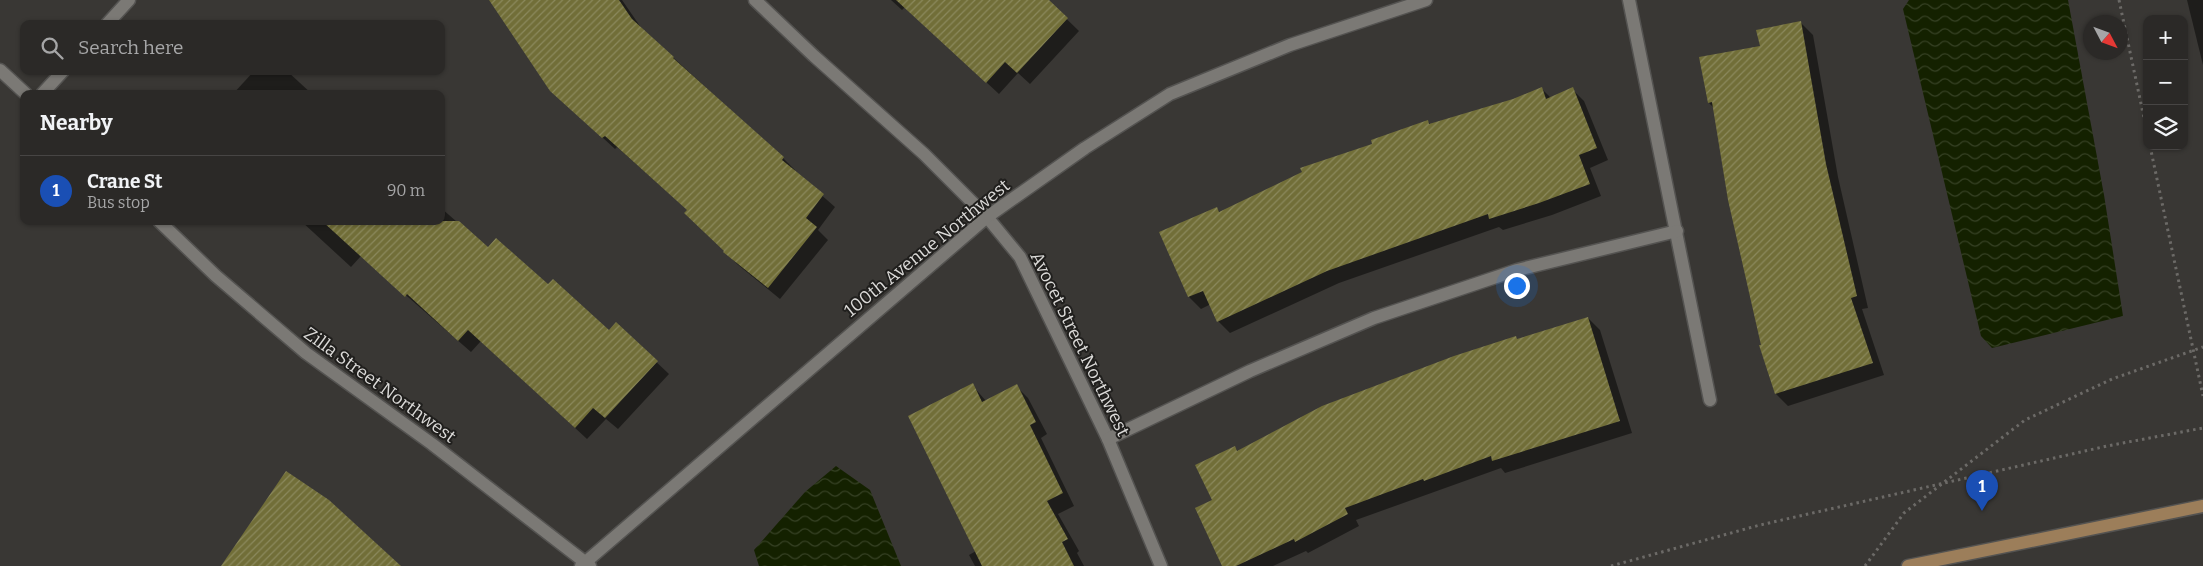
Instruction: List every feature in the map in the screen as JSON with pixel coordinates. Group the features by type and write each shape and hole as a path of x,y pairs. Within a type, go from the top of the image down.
{"main road":[{"path":"1908,566 2203,506"}],"street":[{"name":"Avocet Street Northwest","path":"755,0 814,56 924,154 987,217 1020,257 1108,439 1161,566"},
{"name":"100th Avenue Northwest","path":"586,565 643,511 987,217 1085,148 1170,94 1290,45 1426,0"},
{"path":"1629,0 1710,400"},
{"path":"110,20 125,1"},
{"path":"0,70 22,90"},
{"path":"46,90 59,75"},
{"name":"Zilla Street Northwest","path":"163,225 216,276 306,353 432,444 586,565"},
{"path":"1108,439 1250,371 1374,318 1517,270 1676,231"}],"path":[{"path":"2119,0 2143,113"},
{"path":"2151,150 2203,396"},
{"path":"1865,566 1904,512 2025,420 2112,379 2203,348"},
{"path":"1611,566 1770,522 2107,446 2203,428"}],"water":[{"path":"1909,0 2068,0 2104,195 2123,316 1992,348 1981,336 1903,9"},
{"path":"836,466 870,490 901,566 759,566 754,550 805,492"}],"building":[{"path":"489,0 619,0 632,19 673,58 784,157 782,160 824,194 806,218 817,227 768,288 723,252 684,213 687,210 605,136 602,138 550,91"},
{"path":"896,0 1049,0 1068,18 1017,73 1005,62 986,83"},
{"path":"1801,21 1826,164 1857,296 1851,298 1873,363 1775,394 1759,345 1761,345 1728,200 1712,102 1708,103 1699,57 1760,46 1756,30"},
{"path":"1542,87 1546,99 1573,87 1597,148 1579,155 1590,184 1489,219 1488,214 1327,271 1217,322 1203,291 1188,297 1159,232 1217,207 1219,212 1302,172 1300,168 1372,144 1371,140 1428,120 1429,124 1513,99"},
{"path":"445,221 459,221 488,247 496,238 548,284 553,279 609,330 616,322 658,361 605,418 593,408 575,428 468,330 458,341 407,294 405,297 326,225 445,225"},
{"path":"1588,317 1620,421 1492,461 1491,456 1424,481 1423,479 1345,508 1348,514 1295,542 1294,539 1236,566 1222,566 1195,508 1212,500 1195,465 1235,446 1237,451 1322,406 1454,356 1516,336 1517,339"},
{"path":"973,383 982,402 1017,384 1036,422 1030,425 1063,493 1047,501 1068,539 1062,542 1074,566 982,566 908,416"},
{"path":"286,471 329,500 401,566 221,566"}],"place":[{"name":"Crane St","path":"1982,511"}]}
